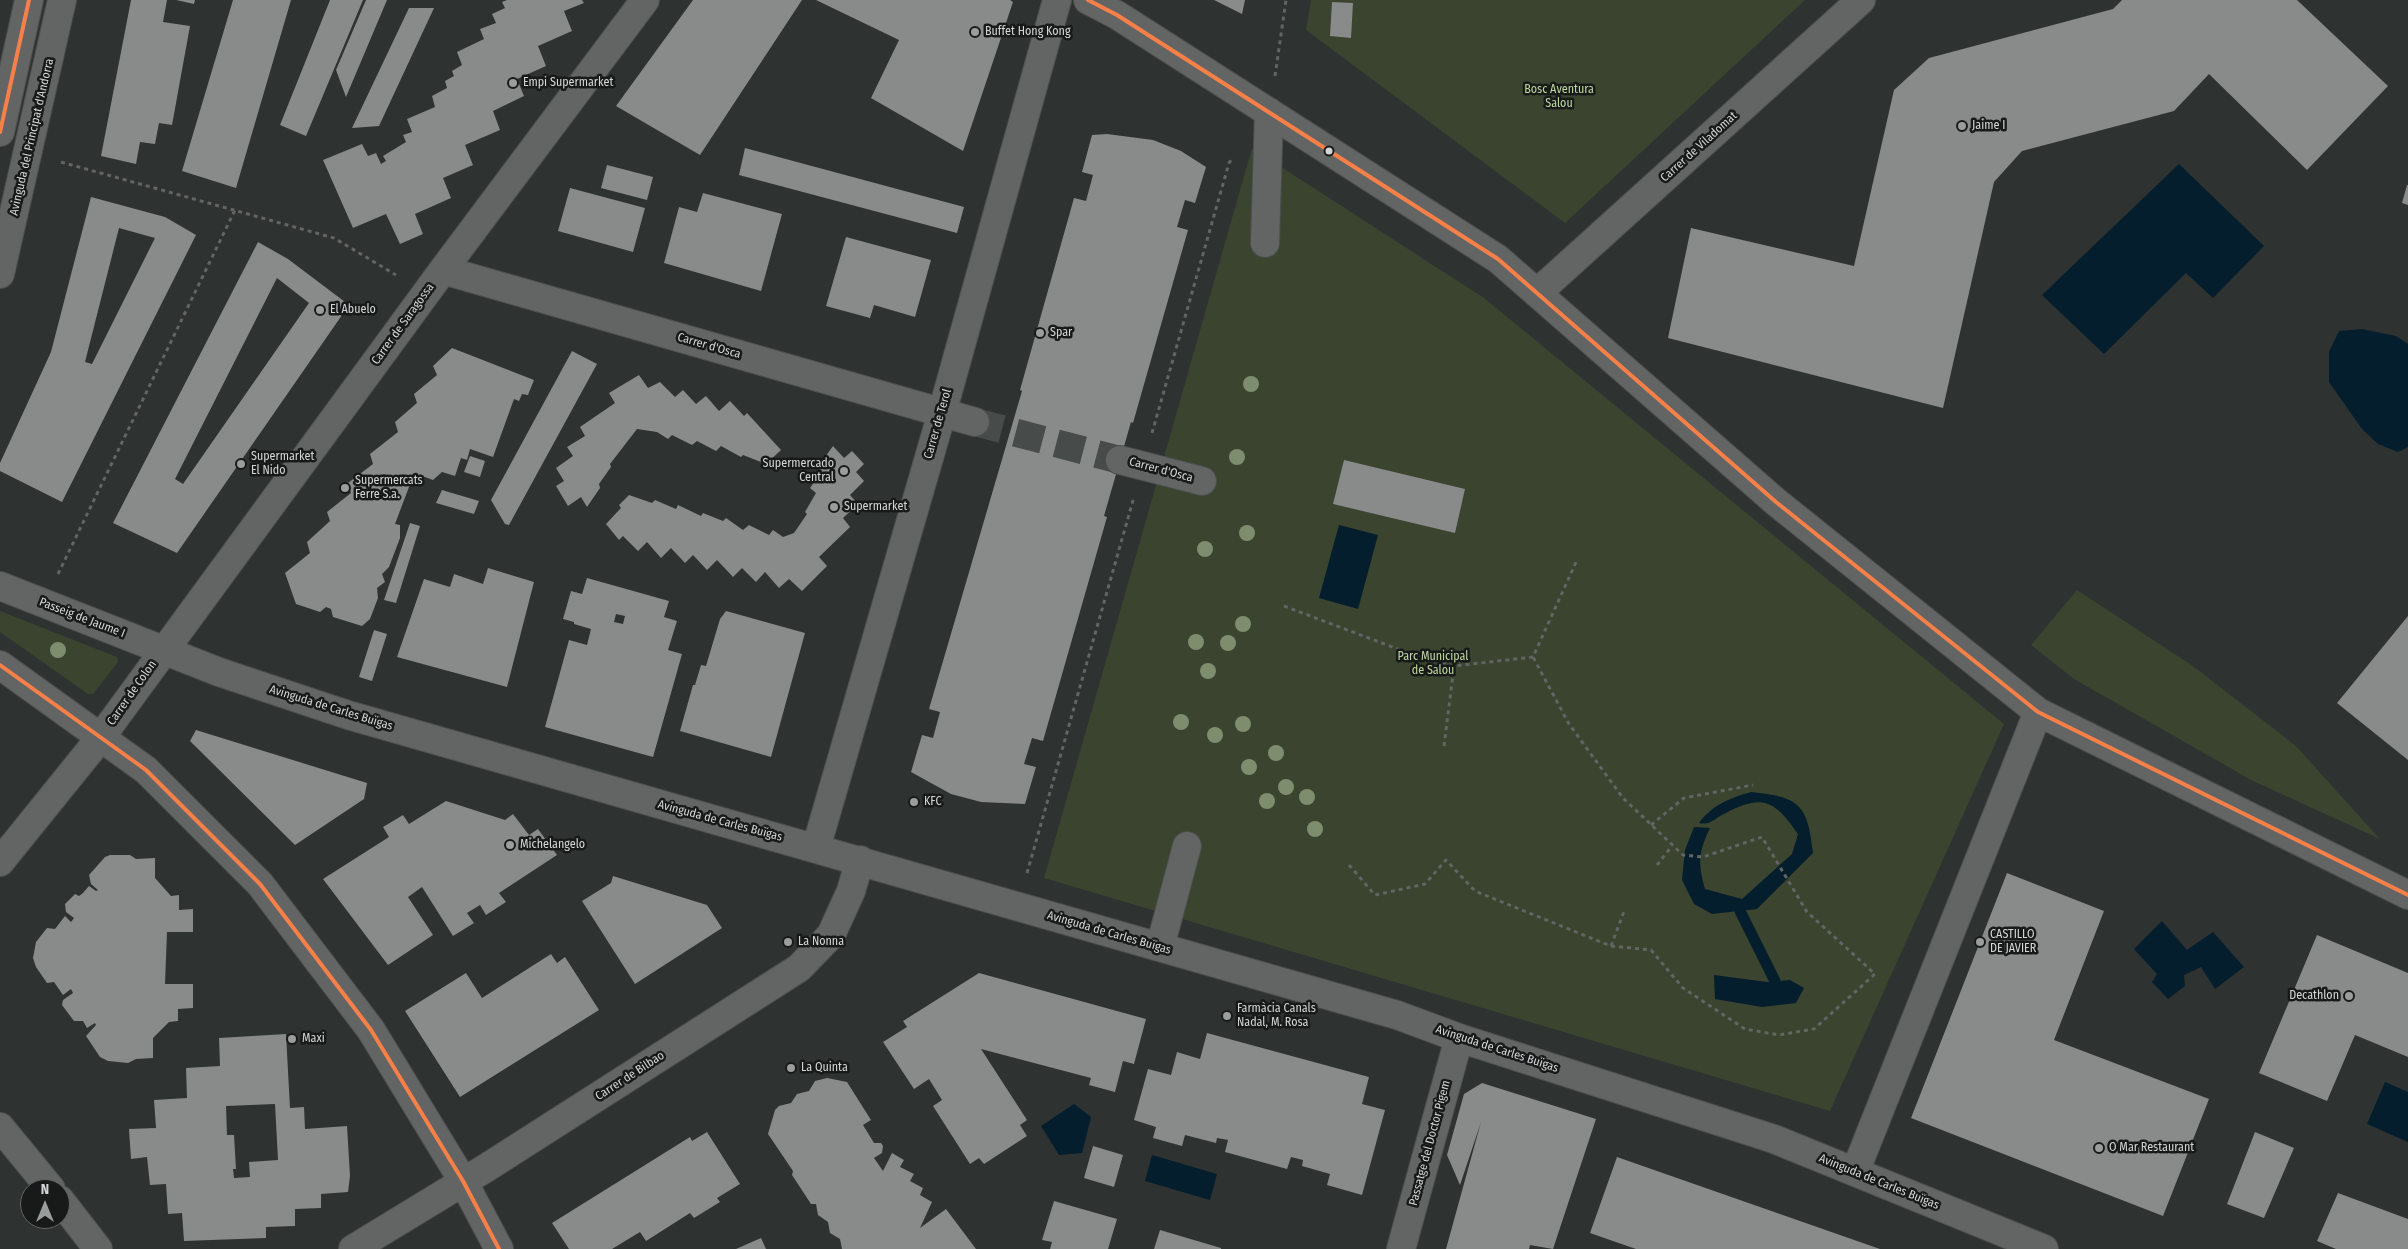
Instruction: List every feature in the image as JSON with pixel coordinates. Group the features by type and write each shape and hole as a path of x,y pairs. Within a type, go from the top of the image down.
{"street":[{"path":"0,132 29,0"},
{"name":"Avinguda del Principat d'Andorra","path":"0,274 29,153 62,0"},
{"name":"Carrer de Saragossa","path":"163,649 426,292 645,0"},
{"name":"Carrer de Terol","path":"816,848 942,413 1057,0"},
{"path":"1088,0 1117,15 1498,259 1776,502 2038,712 2408,895"},
{"name":"Carrer de Viladomat","path":"1537,293 1861,0"},
{"path":"1265,243 1269,112"},
{"name":"Carrer d'Osca","path":"443,270 975,422"},
{"name":"Carrer d'Osca","path":"1132,463 1202,481"},
{"name":"Passeig de Jaume I","path":"0,586 163,649"},
{"path":"0,646 101,737"},
{"name":"Carrer de Colon","path":"0,862 101,737 163,649"},
{"name":"Avinguda de Carles Buïgas","path":"163,649 219,672 348,715 860,860 1397,1016 1458,1038 1774,1139 2044,1249"},
{"path":"0,665 146,770 260,884 371,1030 463,1182 498,1249"},
{"path":"1854,1172 2038,712"},
{"path":"1160,948 1187,846"},
{"name":"Carrer de Bilbao","path":"353,1249 463,1182 799,968 830,935 851,891 860,860"},
{"name":"Passatge del Doctor Pigem","path":"1401,1249 1458,1038"},
{"path":"0,1127 43,1179"},
{"path":"70,1213 98,1249"}],"path":[{"path":"1269,112 1286,0"},
{"path":"29,153 334,238 426,292"},
{"path":"1018,907 1132,463 1226,171 1235,156"},
{"path":"44,603 235,210"},
{"path":"1533,658 1577,560"},
{"path":"1284,606 1411,654 1454,666 1533,658"},
{"path":"1349,865 1375,895 1425,884 1446,860 1475,891 1611,946 1651,950 1683,988 1745,1030 1780,1035 1814,1029 1875,974 1807,912 1762,837 1703,856 1683,855 1672,846 1623,798 1569,724 1533,658"},
{"path":"1444,746 1454,666"},
{"path":"1650,825 1684,798 1752,785"},
{"path":"1657,865 1672,846"},
{"path":"1611,946 1624,909"}],"green space":[{"name":"Bosc Aventura Salou","path":"1311,0 1805,0 1565,223 1306,30"},
{"name":"Parc Municipal de Salou","path":"1252,148 1484,298 2004,724 1830,1111 1044,878"},
{"path":"2077,590 2193,666 2296,746 2380,839 2253,781 2074,679 2031,645"},
{"path":"0,611 117,657 118,662 93,694 88,694 0,632"}],"water":[{"path":"2179,164 2264,246 2213,298 2186,273 2104,354 2042,295"},
{"path":"2362,329 2396,336 2408,344 2408,447 2398,452 2378,444 2362,429 2329,382 2329,352 2339,331"},
{"path":"1339,525 1378,535 1358,609 1319,598"},
{"path":"1751,792 1780,797 1798,806 1804,813 1808,824 1813,853 1757,909 1712,914 1694,904 1682,880 1685,850 1694,827 1710,828 1703,844 1700,858 1705,889 1742,899 1792,854 1798,834 1781,812 1765,803 1746,804 1710,822 1699,823 1710,811 1722,803"},
{"path":"2162,921 2187,950 2213,932 2244,967 2215,989 2201,967 2184,975 2185,986 2168,999 2152,982 2157,974 2134,949"},
{"path":"1714,975 1767,982 1790,980 1804,988 1796,1003 1762,1007 1715,999"},
{"path":"2385,1082 2408,1092 2408,1142 2367,1124"},
{"path":"1074,1104 1091,1117 1082,1153 1059,1155 1041,1126"},
{"path":"1152,1155 1217,1174 1210,1200 1145,1181"}],"building":[{"path":"131,0 167,0 163,22 190,26 172,125 159,123 155,144 140,142 136,164 101,156"},
{"path":"176,0 195,0 194,4"},
{"path":"233,0 291,0 236,188 182,171"},
{"path":"330,0 363,0 306,136 280,125"},
{"path":"366,0 387,0 346,97 336,70"},
{"path":"507,0 582,0 584,3 564,11 572,31 538,46 546,66 517,79 524,96 493,111 500,130 465,145 473,165 443,178 451,198 415,214 423,234 400,244 386,214 353,228 323,160 362,144 368,156 376,153 381,164 386,161 383,156 406,142 403,135 412,132 407,119 435,107 432,96 447,88 445,81 454,76 452,71 462,65 457,52 484,39 480,29 496,23 492,14 505,8 502,2"},
{"path":"693,0 802,0 700,155 616,106"},
{"path":"816,0 1010,0 1013,2 963,151 871,98 899,40"},
{"path":"1214,0 1245,0 1242,14"},
{"path":"2122,0 2297,0 2388,86 2307,170 2209,74 2174,111 2022,151 1994,182 1943,408 1668,338 1691,228 1854,266 1894,90 1929,58 2113,9"},
{"path":"1332,2 1353,3 1351,38 1330,36"},
{"path":"409,8 434,8 379,126 352,128"},
{"path":"1107,134 1153,140 1181,151 1206,167 1195,203 1185,200 1177,227 1188,230 1133,423 1131,422 1104,516 1107,517 1043,741 1032,738 1024,764 1036,767 1025,804 981,802 951,794 911,772 922,735 933,738 940,712 929,709 1022,391 1020,390 1074,198 1086,201 1093,175 1082,172 1092,135"},
{"path":"745,148 964,207 957,233 739,175"},
{"path":"607,165 653,177 647,200 601,188"},
{"path":"2408,185 2408,205 2402,203"},
{"path":"570,188 645,208 633,252 558,231"},
{"path":"703,193 782,214 761,291 664,263 679,207 697,212"},
{"path":"91,197 165,217 196,235 62,502 0,471 0,463 51,352","holes":["119,228 155,238 92,364 85,362"]},
{"path":"846,237 931,260 915,317 874,305 870,318 826,306"},
{"path":"258,242 288,259 349,305 177,553 113,523","holes":["277,278 309,303 183,484 175,479"]},
{"path":"452,348 534,380 528,395 522,394 519,401 514,399 493,457 470,449 467,460 461,458 455,476 442,472 433,480 425,477 420,481 412,479 395,524 400,525 400,538 389,567 382,574 385,582 377,588 378,598 370,619 362,626 333,617 331,609 326,607 320,612 296,604 285,573 310,553 307,542 330,521 327,512 351,493 348,483 373,464 370,454 398,432 395,422 417,403 414,394 437,375 433,366"},
{"path":"572,351 597,364 509,525 505,524 491,500"},
{"path":"639,375 648,388 660,382 675,397 683,390 696,404 706,396 719,411 730,401 744,416 747,413 781,450 766,464 743,455 741,457 721,446 716,451 697,441 692,445 672,435 668,439 657,432 637,429 610,464 611,467 599,484 600,488 587,507 581,497 568,506 556,486 564,481 556,468 573,456 567,447 585,436 580,427 615,403 609,393"},
{"path":"833,446 844,458 852,451 864,464 856,472 864,481 850,495 858,504 843,518 850,527 819,557 827,566 802,591 789,579 779,588 765,572 756,582 742,568 733,577 717,560 707,570 693,555 685,563 671,548 661,558 647,542 638,551 623,536 619,540 606,524 621,508 619,505 629,495 652,503 655,500 676,509 678,505 701,516 703,513 723,521 726,518 743,530 749,525 769,535 773,530 783,537 794,533 807,514 805,512 816,493 810,488 822,471 818,467"},
{"path":"470,456 485,461 480,477 464,472"},
{"path":"1344,460 1465,489 1455,533 1333,504"},
{"path":"442,490 479,501 474,514 436,503"},
{"path":"410,523 420,526 396,603 384,600"},
{"path":"488,568 534,582 507,687 397,657 424,579 450,587 454,574 483,584"},
{"path":"587,578 669,601 664,617 677,621 668,650 682,654 653,757 545,727 569,640 587,645 591,629 563,619 571,591 582,594","holes":["616,614 625,616 623,624 614,622"]},
{"path":"726,611 805,633 771,757 680,731 693,685 695,685 701,665 706,666 720,619"},
{"path":"2408,616 2408,760 2337,703"},
{"path":"374,630 387,634 372,681 359,677"},
{"path":"196,730 367,783 364,799 295,845 190,741"},
{"path":"446,801 505,820 513,814 529,835 538,829 557,855 499,893 506,902 486,915 480,905 467,913 474,923 453,936 422,887 408,897 433,935 388,965 323,879 389,837 383,827 403,815 409,824"},
{"path":"110,855 130,855 136,859 155,858 155,878 171,896 179,895 179,910 193,909 193,932 167,932 165,984 193,984 193,1008 178,1009 178,1021 169,1022 153,1038 153,1058 136,1059 128,1063 108,1061 100,1057 86,1036 96,1025 95,1023 87,1028 83,1021 74,1021 62,1005 63,1000 73,993 71,989 63,995 54,982 47,983 36,967 33,958 36,942 47,928 55,929 65,916 71,922 74,918 66,912 65,904 75,894 79,896 83,893 89,886 96,891 98,890 91,884 89,875 105,857"},
{"path":"2007,873 2104,911 2054,1040 2209,1099 2163,1216 1911,1118"},
{"path":"613,876 707,905 722,928 635,984 582,901 611,883"},
{"path":"2317,935 2408,973 2408,1057 2355,1035 2327,1101 2259,1073"},
{"path":"551,954 557,963 565,957 599,1010 460,1097 405,1011 466,973 482,998"},
{"path":"979,973 1146,1019 1134,1064 1123,1061 1115,1092 1089,1085 1091,1078 981,1049 1027,1120 1020,1125 1027,1136 984,1164 979,1158 970,1164 933,1106 942,1100 929,1079 914,1089 883,1042 907,1027 903,1021"},
{"path":"1207,1033 1369,1077 1362,1104 1385,1110 1362,1195 1327,1185 1330,1174 1302,1166 1303,1160 1291,1157 1287,1169 1225,1152 1228,1140 1217,1138 1216,1143 1185,1135 1182,1146 1153,1138 1156,1127 1134,1120 1148,1069 1171,1075 1177,1052 1200,1059"},
{"path":"286,1034 290,1108 304,1107 305,1129 347,1126 350,1176 348,1192 321,1194 321,1208 295,1209 295,1226 266,1227 266,1238 184,1241 182,1213 168,1214 166,1184 150,1185 147,1157 131,1159 129,1129 156,1128 154,1100 187,1098 186,1068 220,1066 219,1038","holes":["275,1104 278,1160 249,1162 250,1177 234,1178 233,1169 236,1169 234,1135 227,1135 226,1106"]},
{"path":"827,1078 847,1082 871,1120 863,1125 874,1143 881,1143 883,1146 882,1153 874,1158 883,1171 892,1153 904,1160 900,1167 914,1174 910,1181 923,1188 920,1195 932,1202 920,1228 946,1209 976,1249 842,1249 840,1239 830,1233 828,1222 818,1215 816,1204 811,1204 792,1175 793,1171 768,1134 775,1110 779,1106 791,1103 797,1094 809,1091 815,1081"},
{"path":"1482,1083 1596,1119 1553,1249 1530,1245 1529,1249 1446,1249 1481,1122 1460,1185 1447,1155 1464,1094"},
{"path":"707,1132 740,1184 717,1198 720,1202 694,1218 690,1213 646,1241 640,1232 612,1249 569,1249 552,1223 690,1137 692,1141"},
{"path":"2255,1132 2294,1148 2264,1218 2227,1204"},
{"path":"1093,1146 1123,1155 1114,1187 1084,1178"},
{"path":"1617,1157 1880,1249 1636,1249 1590,1233"},
{"path":"2338,1193 2408,1219 2408,1249 2336,1249 2317,1241"},
{"path":"1054,1201 1117,1219 1108,1249 1050,1249 1052,1242 1042,1240"},
{"path":"1160,1230 1221,1248 1221,1249 1154,1249"},
{"path":"761,1238 766,1249 736,1249"}],"waterway":[{"path":"1740,911 1775,981"}],"tunnel":[{"path":"975,422 1120,460"}],"transit line":[{"path":"0,132 29,0"},
{"path":"1088,0 1117,15 1498,259 1776,502 2038,712 2408,895"},
{"path":"0,665 146,770 260,884 371,1030 463,1181 499,1249"}],"place":[{"name":"Buffet Hong Kong","path":"975,32"},
{"name":"Empi Supermarket","path":"513,83"},
{"name":"Jaime I","path":"1962,126"},
{"name":"El Abuelo","path":"320,310"},
{"name":"Spar","path":"1040,333"},
{"name":"Supermarket El Nido","path":"241,464"},
{"name":"Supermercado Central","path":"844,471"},
{"name":"Supermercats Ferre S.a.","path":"345,488"},
{"name":"Supermarket","path":"834,507"},
{"name":"KFC","path":"914,802"},
{"name":"Michelangelo","path":"510,845"},
{"name":"La Nonna","path":"788,942"},
{"name":"CASTILLO DE JAVIER","path":"1980,942"},
{"name":"Decathlon","path":"2349,996"},
{"name":"Farmàcia Canals Nadal, M. Rosa","path":"1227,1016"},
{"name":"Maxi","path":"292,1039"},
{"name":"La Quinta","path":"791,1068"},
{"name":"O Mar Restaurant","path":"2099,1148"}]}
